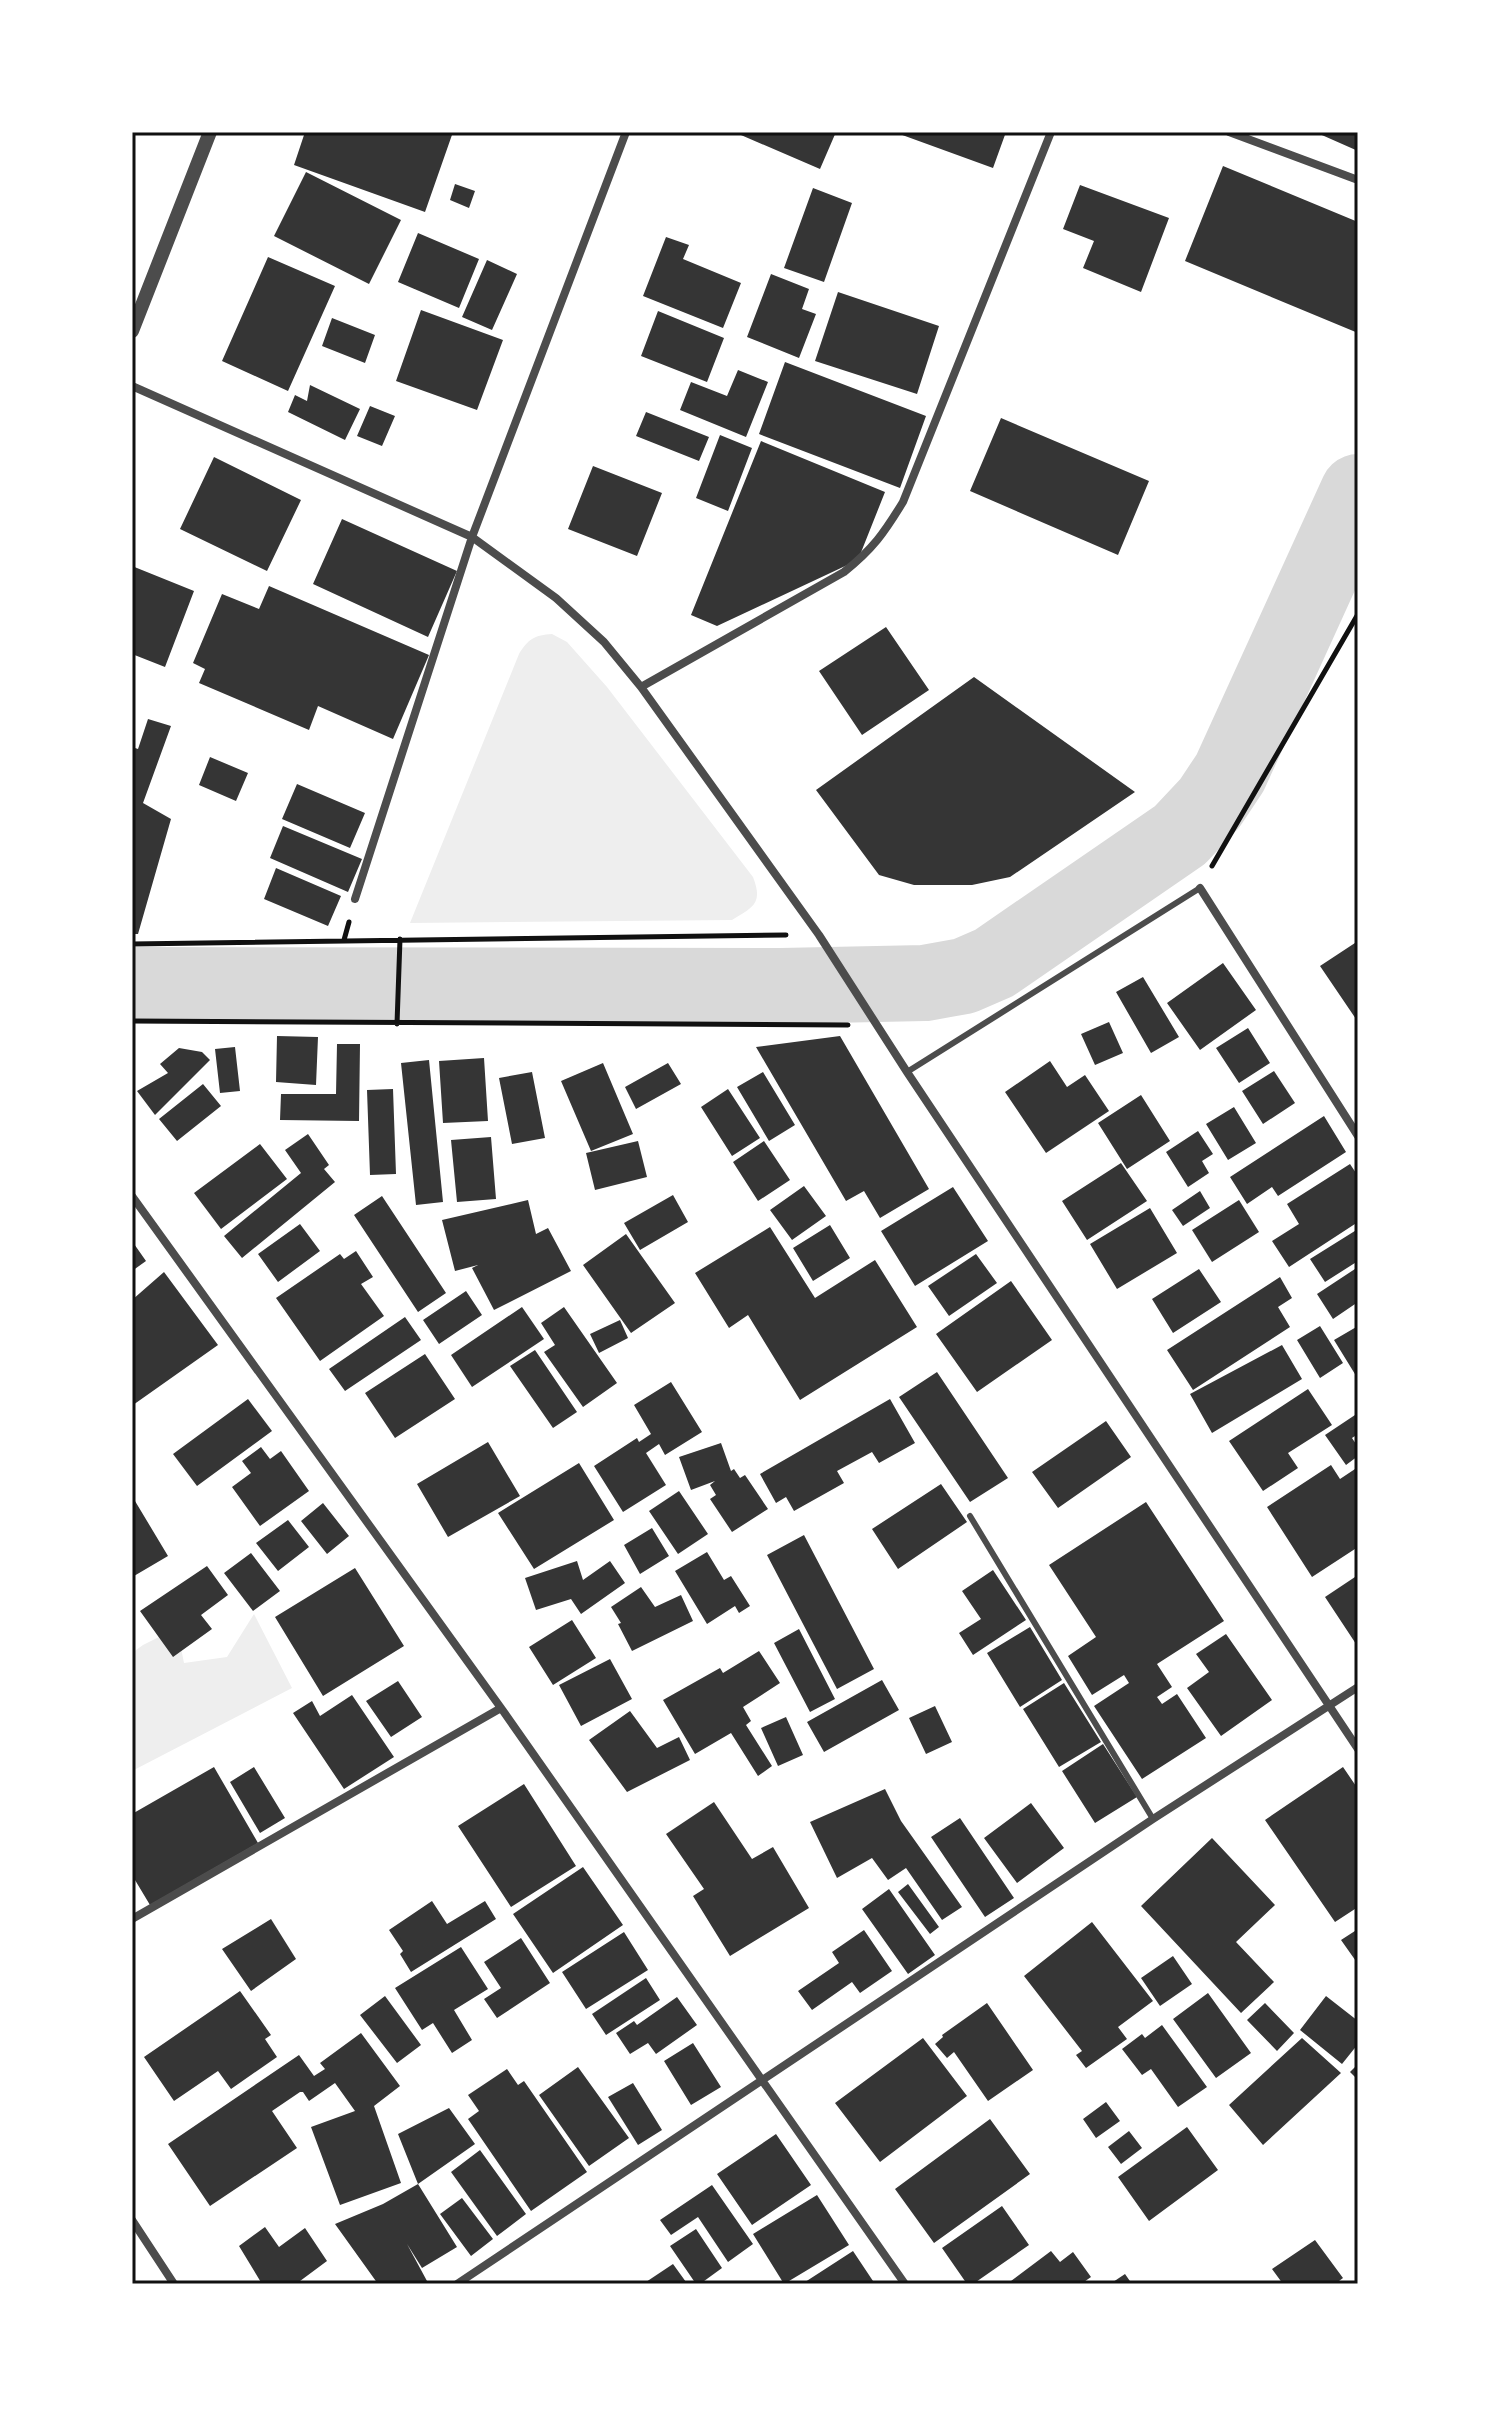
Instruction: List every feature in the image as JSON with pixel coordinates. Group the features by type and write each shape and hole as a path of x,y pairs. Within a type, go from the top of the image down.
{"street":[{"path":"132,331 210,132"},
{"path":"355,899 472,537 626,132"},
{"path":"641,687 844,572 869,552 886,531 903,502 1051,132"},
{"path":"1229,132 1358,180"},
{"path":"132,386 472,537 556,598 604,642 641,687 819,935 1358,1749"},
{"path":"1200,888 1358,1136"},
{"path":"132,1196 501,1708 905,2284"},
{"path":"457,2284 1153,1819 1358,1687"},
{"path":"132,1919 501,1708"},
{"path":"132,2220 174,2284"}],"lane":[{"path":"907,1072 1200,888"},
{"path":"970,1516 1153,1819"}],"path":[{"path":"1200,888 1358,614"},
{"path":"132,944 819,935"},
{"path":"397,1024 400,939"},
{"path":"132,1021 877,1026"}],"shaded area":[{"path":"552,634 567,642 607,687 753,877 757,899 746,911 732,920 410,923 519,654 532,639"},
{"path":"254,1614 292,1688 132,1771 132,1653 177,1628 184,1663 227,1657"}],"building":[{"path":"305,132 453,132 425,212 294,165"},
{"path":"734,132 836,132 820,169"},
{"path":"894,132 1006,132 993,168"},
{"path":"1315,132 1358,132 1358,151"},
{"path":"1223,166 1358,222 1358,333 1185,261"},
{"path":"306,172 401,220 369,284 274,236"},
{"path":"455,184 475,191 469,208 450,200"},
{"path":"1080,185 1169,218 1141,292 1083,268 1094,241 1063,229"},
{"path":"813,188 852,203 824,282 784,268"},
{"path":"418,233 479,259 459,308 398,282"},
{"path":"666,237 689,245 683,259 741,283 723,328 643,296"},
{"path":"268,257 335,286 288,391 222,361"},
{"path":"487,260 517,274 492,330 462,317"},
{"path":"771,274 809,289 802,309 816,314 799,358 747,337"},
{"path":"838,292 939,326 917,394 815,361"},
{"path":"421,310 503,340 477,410 396,381"},
{"path":"658,311 724,338 707,382 641,356"},
{"path":"332,318 375,335 365,363 322,346"},
{"path":"785,362 926,416 900,488 759,434"},
{"path":"738,370 768,382 746,437 680,410 691,382 727,396"},
{"path":"310,385 360,409 345,440 288,412 295,395 307,401"},
{"path":"370,406 395,416 382,446 357,436"},
{"path":"646,412 709,437 699,461 636,436"},
{"path":"1001,418 1149,481 1118,555 970,491"},
{"path":"720,435 752,448 728,511 696,498"},
{"path":"761,441 885,492 858,560 717,626 691,615"},
{"path":"214,457 301,500 267,571 180,529"},
{"path":"593,466 662,493 637,556 568,529"},
{"path":"342,519 457,571 428,637 313,584"},
{"path":"132,566 194,591 165,667 132,654"},
{"path":"269,586 429,655 393,739 318,706 309,730 199,683 205,669 193,663 222,594 259,609"},
{"path":"886,627 929,690 862,735 819,671"},
{"path":"974,677 1135,792 1010,877 972,885 914,885 879,875 816,790"},
{"path":"148,719 171,726 143,803 171,819 138,934 132,934 132,747 138,749"},
{"path":"210,757 248,773 236,801 199,785"},
{"path":"297,784 365,813 350,848 282,819"},
{"path":"283,826 362,859 348,892 270,858"},
{"path":"276,868 341,896 328,926 264,899"},
{"path":"1358,941 1358,1022 1320,966"},
{"path":"1223,963 1256,1010 1200,1050 1167,1003"},
{"path":"1143,977 1179,1037 1151,1053 1116,992"},
{"path":"1109,1022 1123,1053 1095,1065 1081,1034"},
{"path":"1248,1028 1270,1063 1239,1083 1216,1048"},
{"path":"277,1036 318,1037 316,1085 276,1082"},
{"path":"840,1036 929,1189 880,1218 864,1191 846,1201 756,1047"},
{"path":"337,1044 360,1044 359,1121 280,1120 281,1094 336,1094"},
{"path":"235,1047 240,1091 220,1093 215,1049"},
{"path":"179,1048 202,1052 210,1060 155,1115 137,1091 168,1073 160,1064"},
{"path":"484,1058 488,1121 443,1123 439,1061"},
{"path":"429,1060 443,1202 416,1205 401,1063"},
{"path":"1050,1061 1067,1087 1085,1075 1109,1111 1046,1153 1005,1092"},
{"path":"603,1063 633,1134 591,1151 561,1081"},
{"path":"668,1063 681,1084 636,1109 625,1087"},
{"path":"1274,1071 1295,1103 1263,1124 1242,1091"},
{"path":"532,1072 545,1138 512,1144 499,1078"},
{"path":"763,1072 795,1125 769,1141 737,1087"},
{"path":"203,1084 221,1106 177,1141 159,1119"},
{"path":"393,1089 396,1174 370,1175 367,1090"},
{"path":"728,1089 760,1138 732,1156 701,1107"},
{"path":"1141,1095 1170,1141 1127,1169 1098,1123"},
{"path":"1234,1107 1256,1143 1228,1160 1206,1124"},
{"path":"1324,1116 1346,1152 1278,1196 1272,1187 1247,1204 1230,1177"},
{"path":"1198,1131 1213,1154 1202,1161 1209,1173 1188,1187 1166,1152"},
{"path":"308,1134 329,1165 324,1169 335,1182 242,1258 224,1236 301,1173 285,1150"},
{"path":"491,1137 496,1199 457,1202 451,1140"},
{"path":"638,1141 647,1177 595,1190 586,1153"},
{"path":"764,1141 790,1180 758,1201 733,1162"},
{"path":"260,1144 287,1179 221,1229 194,1193"},
{"path":"1121,1163 1147,1201 1087,1240 1062,1201"},
{"path":"1350,1164 1358,1176 1358,1222 1289,1267 1272,1241 1299,1224 1287,1204"},
{"path":"804,1186 826,1216 792,1240 770,1210"},
{"path":"953,1187 988,1241 915,1286 881,1231"},
{"path":"1200,1191 1210,1208 1183,1226 1172,1210"},
{"path":"673,1195 688,1222 640,1250 624,1223"},
{"path":"382,1196 446,1293 418,1312 354,1215"},
{"path":"528,1200 536,1234 548,1228 571,1271 494,1310 472,1268 478,1265 455,1271 442,1220"},
{"path":"1239,1200 1259,1232 1212,1262 1192,1230"},
{"path":"1150,1208 1177,1253 1117,1289 1090,1244"},
{"path":"300,1224 320,1251 278,1282 258,1254"},
{"path":"830,1225 850,1258 813,1281 793,1248"},
{"path":"770,1227 815,1298 875,1260 917,1327 800,1400 748,1315 729,1328 695,1273"},
{"path":"1358,1229 1358,1261 1325,1282 1310,1259"},
{"path":"626,1234 675,1303 631,1333 583,1265"},
{"path":"132,1241 146,1261 132,1271"},
{"path":"356,1251 373,1277 361,1284 384,1316 320,1361 276,1298 340,1254 344,1259"},
{"path":"976,1254 997,1283 949,1316 928,1286"},
{"path":"1358,1267 1358,1302 1333,1319 1317,1294"},
{"path":"1199,1269 1221,1302 1173,1333 1152,1299"},
{"path":"164,1272 218,1345 133,1405 132,1300"},
{"path":"1280,1277 1292,1298 1278,1307 1290,1327 1193,1390 1167,1350"},
{"path":"1011,1281 1052,1340 977,1392 936,1334"},
{"path":"466,1291 482,1315 439,1344 423,1320"},
{"path":"522,1307 544,1339 472,1387 451,1355"},
{"path":"564,1307 617,1383 583,1407 544,1352 555,1345 541,1323"},
{"path":"405,1317 421,1340 345,1391 329,1369"},
{"path":"620,1320 628,1338 599,1353 590,1334"},
{"path":"1320,1326 1343,1363 1320,1378 1297,1340"},
{"path":"1358,1326 1358,1379 1334,1340"},
{"path":"1282,1345 1302,1379 1212,1433 1190,1394"},
{"path":"535,1350 577,1412 553,1428 510,1366"},
{"path":"425,1354 455,1399 395,1438 365,1393"},
{"path":"937,1372 1008,1478 970,1502 899,1397"},
{"path":"671,1382 702,1432 665,1455 659,1444 646,1453 666,1485 623,1512 594,1466 637,1438 639,1442 651,1434 634,1405"},
{"path":"1308,1389 1332,1425 1288,1453 1298,1468 1263,1491 1229,1441"},
{"path":"248,1399 272,1431 197,1486 173,1454"},
{"path":"890,1399 915,1443 879,1463 872,1452 837,1471 844,1483 794,1511 786,1497 776,1503 760,1474"},
{"path":"1358,1413 1358,1434 1352,1438 1358,1447 1358,1456 1346,1465 1325,1435"},
{"path":"1106,1421 1131,1457 1058,1508 1032,1472"},
{"path":"488,1442 520,1496 448,1537 417,1484"},
{"path":"721,1443 731,1471 734,1469 740,1478 745,1475 768,1509 732,1532 710,1499 716,1495 710,1485 715,1481 691,1490 679,1457"},
{"path":"261,1447 270,1459 281,1451 309,1491 260,1526 232,1487 251,1473 242,1461"},
{"path":"579,1463 614,1520 534,1569 498,1513"},
{"path":"1331,1465 1340,1479 1358,1467 1358,1547 1312,1577 1267,1507"},
{"path":"941,1484 967,1522 898,1569 872,1529"},
{"path":"679,1491 708,1534 678,1554 649,1511"},
{"path":"132,1496 168,1556 134,1576 132,1572"},
{"path":"1146,1502 1224,1621 1157,1664 1172,1687 1157,1697 1162,1704 1177,1694 1206,1738 1142,1779 1094,1706 1129,1683 1124,1675 1092,1695 1068,1656 1096,1637 1049,1565"},
{"path":"323,1503 349,1536 327,1554 301,1521"},
{"path":"288,1520 309,1547 278,1571 256,1543"},
{"path":"652,1528 669,1556 640,1574 624,1545"},
{"path":"804,1535 874,1669 837,1689 767,1555"},
{"path":"707,1552 724,1580 731,1576 750,1606 739,1613 735,1606 707,1624 675,1571"},
{"path":"251,1553 280,1591 253,1611 224,1573"},
{"path":"577,1561 583,1580 610,1561 625,1583 581,1614 571,1599 536,1610 525,1578"},
{"path":"207,1566 228,1595 201,1615 212,1629 173,1657 140,1611"},
{"path":"355,1568 404,1646 323,1696 275,1617"},
{"path":"993,1570 1026,1620 973,1655 959,1633 981,1619 962,1591"},
{"path":"1358,1575 1358,1647 1325,1597"},
{"path":"641,1587 655,1607 681,1595 693,1621 632,1651 611,1607"},
{"path":"572,1620 596,1658 553,1685 529,1647"},
{"path":"1030,1627 1062,1680 1020,1707 987,1653"},
{"path":"799,1629 835,1699 810,1712 774,1643"},
{"path":"1226,1634 1272,1700 1221,1736 1187,1688 1209,1672 1196,1654"},
{"path":"759,1651 780,1683 743,1707 751,1721 746,1725 772,1766 758,1776 731,1733 695,1754 663,1700 720,1668 723,1673"},
{"path":"610,1659 632,1699 581,1726 559,1685"},
{"path":"882,1680 899,1710 824,1752 807,1722"},
{"path":"398,1681 422,1717 391,1737 366,1701"},
{"path":"1064,1683 1101,1742 1059,1767 1023,1709"},
{"path":"352,1695 394,1757 344,1789 293,1713 312,1701 320,1716"},
{"path":"935,1706 952,1742 926,1754 909,1718"},
{"path":"630,1711 657,1748 679,1737 690,1760 627,1792 589,1740"},
{"path":"786,1717 803,1755 778,1766 761,1728"},
{"path":"1103,1744 1137,1797 1095,1823 1062,1771"},
{"path":"214,1767 258,1843 150,1905 132,1875 132,1814"},
{"path":"254,1767 285,1818 260,1833 230,1782"},
{"path":"1343,1767 1358,1789 1358,1907 1335,1922 1265,1820"},
{"path":"524,1784 576,1866 511,1907 458,1826"},
{"path":"885,1789 901,1821 962,1907 942,1920 906,1868 888,1880 872,1858 837,1878 810,1822"},
{"path":"714,1802 752,1859 773,1847 809,1908 730,1956 693,1896 704,1889 666,1834"},
{"path":"1031,1803 1064,1848 1017,1883 984,1838"},
{"path":"960,1818 1014,1898 985,1917 931,1837"},
{"path":"1212,1838 1275,1905 1236,1942 1274,1982 1241,2013 1141,1906"},
{"path":"583,1867 623,1925 553,1973 513,1914"},
{"path":"908,1884 939,1927 930,1934 898,1892"},
{"path":"889,1889 935,1955 908,1974 862,1909"},
{"path":"432,1901 447,1924 485,1901 496,1919 411,1972 400,1954 403,1951 389,1930"},
{"path":"271,1919 296,1959 251,1991 222,1949"},
{"path":"1092,1922 1153,2001 1118,2027 1127,2039 1086,2068 1076,2055 1082,2051 1024,1976"},
{"path":"1358,1929 1358,1964 1341,1940"},
{"path":"864,1930 892,1971 860,1993 852,1982 812,2010 798,1991 839,1963 832,1952"},
{"path":"624,1932 648,1970 586,2009 562,1972"},
{"path":"521,1938 550,1983 497,2018 484,1999 501,1988 484,1962"},
{"path":"461,1947 488,1989 454,2010 472,2040 452,2053 433,2023 422,2030 395,1988"},
{"path":"1173,1956 1192,1984 1160,2006 1141,1978"},
{"path":"646,1978 660,2000 606,2035 592,2014"},
{"path":"240,1991 271,2035 265,2039 277,2057 231,2089 218,2071 174,2101 144,2057"},
{"path":"1208,1993 1251,2053 1216,2078 1173,2019"},
{"path":"385,1996 421,2045 397,2063 360,2015"},
{"path":"1326,1996 1358,2021 1358,2044 1342,2064 1300,2030"},
{"path":"677,1997 697,2025 656,2054 648,2043 630,2054 616,2033 634,2021 637,2025"},
{"path":"987,2003 1033,2070 988,2101 954,2052 947,2058 935,2044 942,2035"},
{"path":"1265,2003 1294,2033 1277,2051 1247,2020"},
{"path":"1162,2025 1207,2087 1178,2107 1151,2069 1142,2075 1122,2049 1142,2034 1145,2038"},
{"path":"361,2033 400,2086 374,2106 401,2183 340,2205 311,2127 355,2111 335,2083 309,2101 300,2092 272,2111 297,2148 210,2206 168,2144 299,2055 314,2076 325,2069 320,2063"},
{"path":"923,2038 967,2096 880,2162 835,2103"},
{"path":"1302,2038 1341,2073 1263,2145 1229,2105"},
{"path":"693,2043 721,2087 691,2105 664,2061"},
{"path":"1358,2064 1358,2080 1350,2072"},
{"path":"578,2067 629,2138 589,2166 539,2095"},
{"path":"507,2069 518,2085 524,2081 587,2172 531,2211 468,2119 479,2111 468,2095"},
{"path":"633,2083 662,2130 638,2145 608,2097"},
{"path":"1106,2102 1120,2121 1096,2138 1083,2119"},
{"path":"449,2108 475,2144 418,2184 398,2134"},
{"path":"990,2119 1030,2174 934,2243 895,2189"},
{"path":"1187,2127 1218,2170 1149,2221 1118,2177"},
{"path":"1129,2131 1142,2148 1121,2164 1108,2147"},
{"path":"776,2134 811,2185 752,2225 717,2174"},
{"path":"480,2150 526,2214 497,2236 451,2172"},
{"path":"418,2184 457,2247 422,2268 407,2244 427,2281 423,2284 378,2284 335,2224 383,2204"},
{"path":"712,2185 753,2244 728,2262 698,2217 671,2235 660,2220"},
{"path":"817,2195 849,2245 784,2284 753,2234"},
{"path":"462,2198 493,2239 471,2256 440,2214"},
{"path":"1002,2206 1029,2245 973,2284 967,2284 942,2248"},
{"path":"265,2227 279,2247 305,2228 327,2261 296,2284 262,2284 239,2246"},
{"path":"696,2229 722,2268 700,2284 696,2284 670,2246"},
{"path":"1315,2240 1343,2278 1335,2284 1283,2284 1272,2269"},
{"path":"853,2251 875,2284 802,2284"},
{"path":"1051,2251 1060,2262 1073,2252 1091,2277 1081,2284 1007,2284"},
{"path":"673,2264 686,2282 643,2284"},
{"path":"1125,2274 1132,2284 1110,2284"}],"waterway":[{"path":"132,985 781,986 925,983 964,976 994,963 1180,835 1210,803 1230,773 1358,492"}]}
